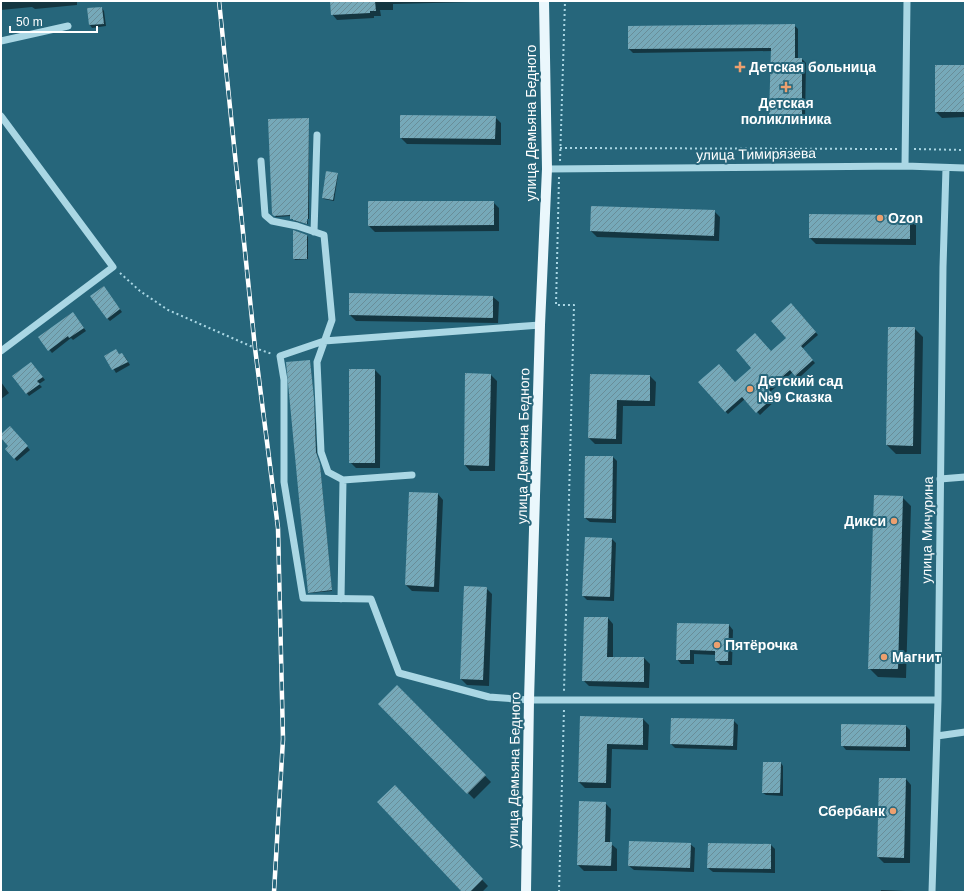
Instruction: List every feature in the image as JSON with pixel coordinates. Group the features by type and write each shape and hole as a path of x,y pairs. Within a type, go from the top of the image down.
{"main road":[{"name":"улица Демьяна Бедного","path":"526,892 540,325 547,169 544,1"}],"street":[{"path":"905,166 906,1"},
{"path":"1,40 68,26"},
{"path":"1,116 113,267 1,351"},
{"path":"314,232 317,135"},
{"path":"261,161 265,215 272,221 297,226 324,235 332,320 317,362 321,452 328,472 343,480 412,475"},
{"name":"улица Тимирязева","path":"547,169 905,166 965,168"},
{"name":"улица Мичурина","path":"932,892 938,700 943,267 946,168"},
{"path":"540,325 324,341 280,356 284,380 284,482 303,598 371,599 399,673 489,698 530,700 938,700"},
{"path":"940,479 965,477"},
{"path":"342,599 343,480"},
{"path":"937,736 965,732"}],"path":[{"path":"559,892 574,305 556,305 565,1"},
{"path":"546,148 965,150"},
{"path":"113,267 140,290 168,310 255,348 280,356"}],"building":[{"path":"330,1 375,1 376,11 370,11 370,13 331,15"},
{"path":"102,7 104,24 89,25 87,8"},
{"path":"795,24 795,58 802,58 802,117 769,116 771,48 628,49 628,26"},
{"path":"935,65 965,65 965,112 935,112"},
{"path":"400,115 496,116 495,139 400,138"},
{"path":"309,118 307,224 290,219 290,215 274,216 272,214 268,119"},
{"path":"326,171 338,173 333,200 322,198"},
{"path":"368,201 494,201 494,225 368,226"},
{"path":"591,206 715,210 714,236 590,231"},
{"path":"809,214 910,215 910,239 809,238"},
{"path":"293,230 307,235 307,259 293,259"},
{"path":"104,286 120,309 107,319 90,296"},
{"path":"349,293 493,296 493,318 349,315"},
{"path":"791,303 816,332 801,346 813,360 795,376 790,370 768,389 775,396 756,413 742,397 725,412 698,382 719,364 735,382 751,368 736,350 755,333 771,351 786,338 771,321"},
{"path":"73,312 84,328 69,338 68,336 48,351 38,337"},
{"path":"888,327 915,327 913,446 886,445"},
{"path":"116,349 119,354 122,353 128,362 112,370 104,356"},
{"path":"310,360 314,398 316,452 320,464 332,590 308,593 286,362"},
{"path":"31,362 43,377 37,381 40,384 26,394 12,376"},
{"path":"349,369 375,369 375,463 349,463"},
{"path":"465,373 491,374 489,466 464,465"},
{"path":"590,374 650,375 650,401 617,400 616,439 588,438"},
{"path":"10,426 28,446 14,459 5,449 8,446 1,438 1,434"},
{"path":"585,456 613,456 612,519 584,518"},
{"path":"409,492 438,493 434,587 405,585"},
{"path":"874,495 903,496 898,669 868,669"},
{"path":"585,537 612,538 610,597 582,596"},
{"path":"464,586 487,587 483,680 460,679"},
{"path":"584,617 608,617 607,657 644,657 644,682 582,681"},
{"path":"677,623 729,624 728,661 715,661 715,651 690,650 690,660 676,660"},
{"path":"397,685 486,775 467,794 378,704"},
{"path":"580,716 643,718 643,745 607,744 606,783 578,782"},
{"path":"671,718 734,719 733,746 670,744"},
{"path":"841,724 906,725 906,747 841,746"},
{"path":"763,762 781,762 780,793 762,793"},
{"path":"879,778 906,778 904,858 877,857"},
{"path":"395,785 483,879 470,892 462,892 377,802"},
{"path":"579,801 606,802 605,842 612,842 611,866 577,865"},
{"path":"629,841 691,843 690,868 628,866"},
{"path":"708,843 771,844 771,869 707,868"}],"railway":[{"path":"219,1 255,348 278,528 283,739 274,892"}],"place":[{"name":"Детская больница","path":"740,67"},
{"name":"Детская поликлиника","path":"786,87"},
{"name":"Ozon","path":"880,218"},
{"name":"Детский сад №9 Сказка","path":"750,389"},
{"name":"Дикси","path":"894,521"},
{"name":"Пятёрочка","path":"717,645"},
{"name":"Магнит","path":"884,657"},
{"name":"Сбербанк","path":"893,811"}]}
